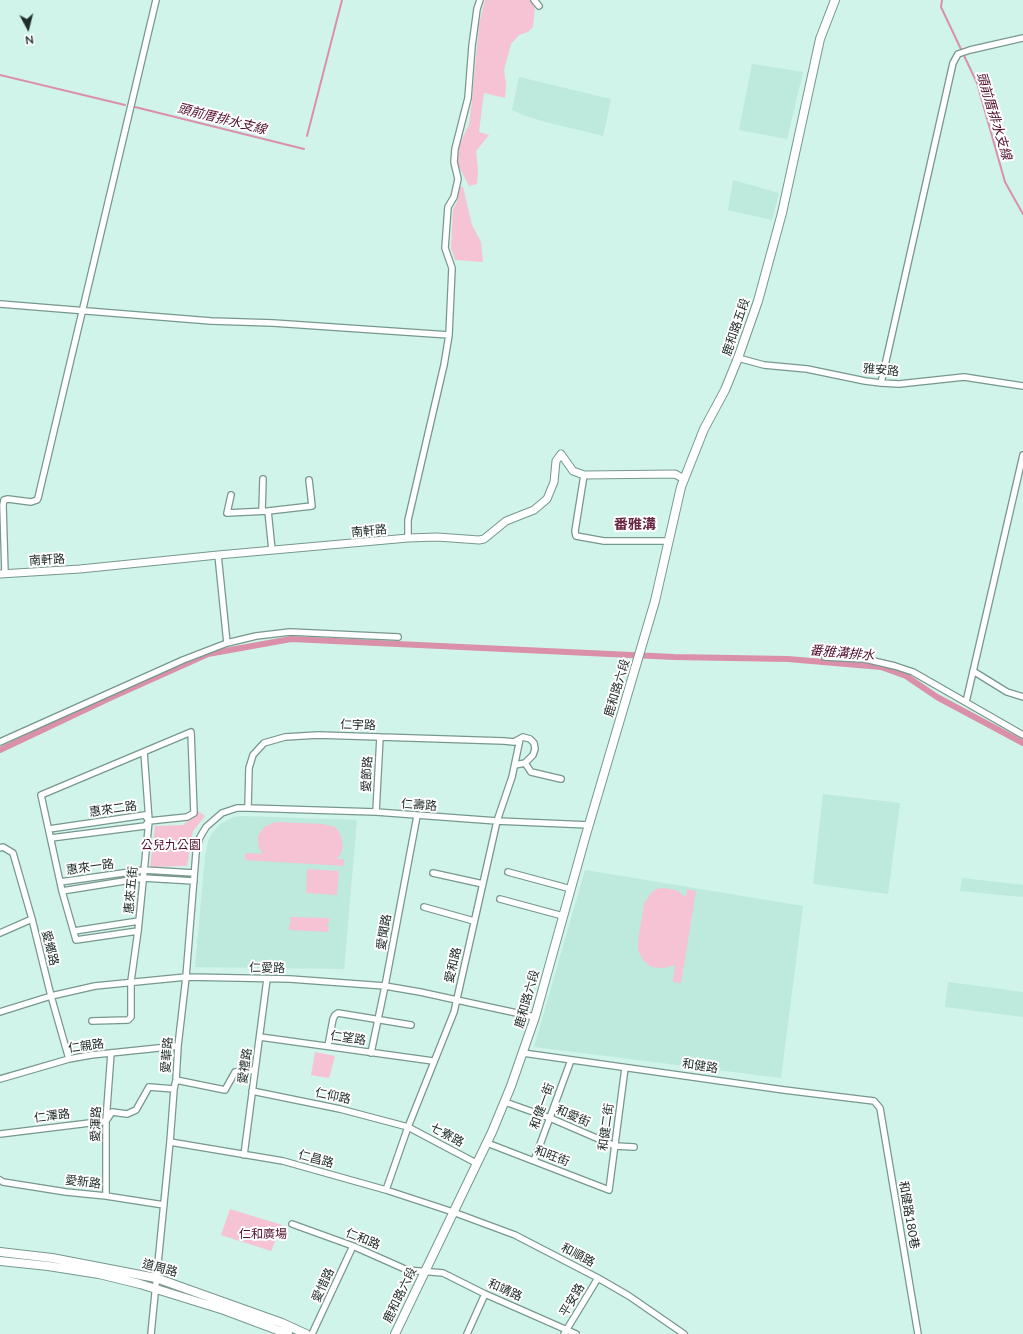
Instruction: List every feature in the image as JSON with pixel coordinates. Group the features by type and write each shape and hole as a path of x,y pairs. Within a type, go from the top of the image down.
{"main road":[{"name":"鹿和路五段","path":"640,655 657,594 684,479 704,429 725,390 758,301 782,213 820,39 835,0"},
{"name":"鹿和路六段","path":"395,1334 476,1163 487,1143 505,1102 523,1053 535,1017 589,825 640,655"},
{"name":"道周路","path":"0,1252 52,1258 156,1278 275,1321 306,1334"},
{"name":"道周路","path":"0,1261 48,1266 98,1274 155,1288 224,1310 288,1334"}],"street":[{"path":"3,574 4,500 8,499 30,502 37,500 38,498 156,0"},
{"path":"408,538 408,520 444,365 449,334 452,268 445,248 448,207 454,197 458,179 454,162 455,149 468,98 472,46 477,9 480,0"},
{"path":"534,0 539,6"},
{"path":"881,383 953,63 958,54 1023,38"},
{"path":"0,304 211,321 273,323 449,334"},
{"name":"雅安路","path":"738,358 764,365 807,369 881,383 900,384 964,377 1023,386"},
{"name":"南軒路","path":"3,574 80,569 408,538 437,537 479,540 484,539 506,521 534,510 547,499 554,482 556,462 561,454 573,471 584,475"},
{"path":"966,702 1023,454"},
{"path":"669,541 604,541 576,536 575,531 584,475 675,474 684,479"},
{"path":"263,479 265,511 272,550"},
{"path":"231,495 227,513 312,506 309,480"},
{"path":"218,555 227,643"},
{"path":"0,742 183,660 227,643 256,636 290,632 398,637"},
{"path":"825,657 865,659 913,672 1023,735"},
{"path":"973,671 1007,692 1023,697"},
{"path":"138,931 76,940 60,882 41,795 191,732 194,813 187,817 149,821"},
{"name":"仁宇路","path":"248,808 248,780 251,761 256,750 264,743 286,737 318,735 514,742 520,739"},
{"name":"愛節路","path":"376,812 380,737"},
{"path":"515,765 525,763 533,755 535,749 534,743 530,739 523,737 520,739"},
{"name":"愛和路","path":"386,1190 433,1061 454,1012 497,821 515,765 520,739"},
{"name":"惠來五街","path":"92,1021 124,1021 130,1019 131,981 138,931 149,821 144,752"},
{"path":"525,763 531,772 561,779"},
{"name":"愛華路","path":"151,1334 178,1046 186,977 197,846 206,826 222,813 237,808 248,808"},
{"name":"仁壽路","path":"248,808 376,812 497,821 589,825"},
{"name":"惠來二路","path":"49,829 145,815 149,821 145,826 51,838"},
{"name":"愛聞路","path":"371,1053 417,816"},
{"name":"愛鄉路","path":"1,848 13,853 32,919 51,996 70,1059"},
{"name":"惠來一路","path":"60,882 144,870 194,873"},
{"path":"508,872 571,889"},
{"path":"433,873 482,884"},
{"name":"惠來一路","path":"62,890 143,878 194,881"},
{"path":"500,899 563,916"},
{"path":"424,907 474,921"},
{"path":"0,933 32,919"},
{"path":"74,930 139,920"},
{"name":"仁愛路","path":"0,1012 51,996 95,986 131,981 186,977 290,979 385,986 535,1017"},
{"name":"愛禮路","path":"244,1155 267,979"},
{"path":"328,1046 333,1019 338,1013 411,1025"},
{"name":"仁望路","path":"260,1037 433,1061"},
{"name":"仁親路","path":"0,1079 70,1059 91,1055 178,1046"},
{"name":"愛渾路","path":"106,1196 106,1121 111,1053"},
{"name":"和健路","path":"523,1053 874,1101"},
{"name":"和健一街","path":"534,1161 571,1060"},
{"name":"和健二街","path":"609,1190 625,1068"},
{"path":"176,1080 225,1090 235,1072 255,1070"},
{"path":"106,1121 112,1112 127,1114 136,1110 150,1087 174,1090"},
{"name":"仁仰路","path":"252,1091 340,1109 408,1127"},
{"name":"和健路180巷","path":"874,1101 880,1108 918,1334"},
{"name":"和愛街","path":"505,1102 550,1118 614,1146 634,1147"},
{"name":"仁澤路","path":"0,1134 106,1121"},
{"name":"七寮路","path":"408,1127 476,1163"},
{"name":"仁昌路","path":"170,1142 283,1162 386,1190 453,1212"},
{"name":"和旺街","path":"487,1143 609,1190"},
{"name":"愛新路","path":"0,1180 2,1182 66,1192 106,1196 164,1205"},
{"name":"和順路","path":"453,1212 516,1235 598,1278 629,1296 680,1333"},
{"name":"仁和路","path":"292,1224 353,1246 407,1270 425,1271"},
{"name":"愛惜路","path":"312,1334 353,1246"},
{"name":"和靖路","path":"425,1271 443,1273 566,1332 576,1334"},
{"name":"平安路","path":"566,1332 598,1278"},
{"path":"467,1334 485,1294"}],"shaded area":[{"path":"752,64 803,72 787,139 739,130"},
{"path":"519,77 611,99 603,136 542,121 512,110"},
{"path":"733,180 779,193 772,220 728,210"},
{"path":"823,794 900,803 888,894 813,884"},
{"path":"234,817 357,820 344,969 195,967 205,856 208,842 211,835 220,824"},
{"path":"585,870 803,906 781,1078 534,1047"},
{"path":"962,878 1023,885 1023,897 960,891"},
{"path":"948,982 1023,992 1023,1017 945,1007"}],"green space":[{"path":"485,0 530,0 535,7 533,27 528,32 519,35 511,44 504,70 506,84 505,98 484,93 479,132 489,135 476,151 478,170 477,184 469,186 457,163 460,143 469,125 479,24"},
{"path":"460,187 463,187 472,225 481,242 483,262 455,260 451,248 453,209 457,202"},
{"name":"公兒九公園","path":"198,811 205,816 193,831 187,866 150,867 155,826 183,825"},
{"path":"275,822 323,824 335,827 340,833 343,845 341,853 337,859 344,859 344,866 245,860 245,853 262,854 258,844 258,836 264,827"},
{"path":"307,869 339,871 337,895 306,893"},
{"path":"663,888 676,890 686,897 687,889 696,891 681,983 673,982 675,965 664,968 651,967 643,960 638,950 638,940 644,904 651,893 656,889"},
{"path":"290,917 329,918 329,923 326,925 329,927 328,932 289,930 289,925 291,923"},
{"path":"315,1052 335,1056 329,1078 311,1075"},
{"name":"仁和廣場","path":"230,1209 282,1225 271,1251 221,1235"}],"waterway":[{"name":"頭前厝排水支線","path":"307,136 342,0"},
{"name":"頭前厝排水支線","path":"942,0 941,7 977,83 1005,182 1023,214"},
{"name":"頭前厝排水支線","path":"0,75 125,105"},
{"name":"頭前厝排水支線","path":"135,107 304,149"},
{"name":"番雅溝排水","path":"0,750 208,654 291,639 674,657 788,659 881,667 906,676 937,697 1023,743"}],"district":[{"name":"番雅溝","path":"635,524"}]}
